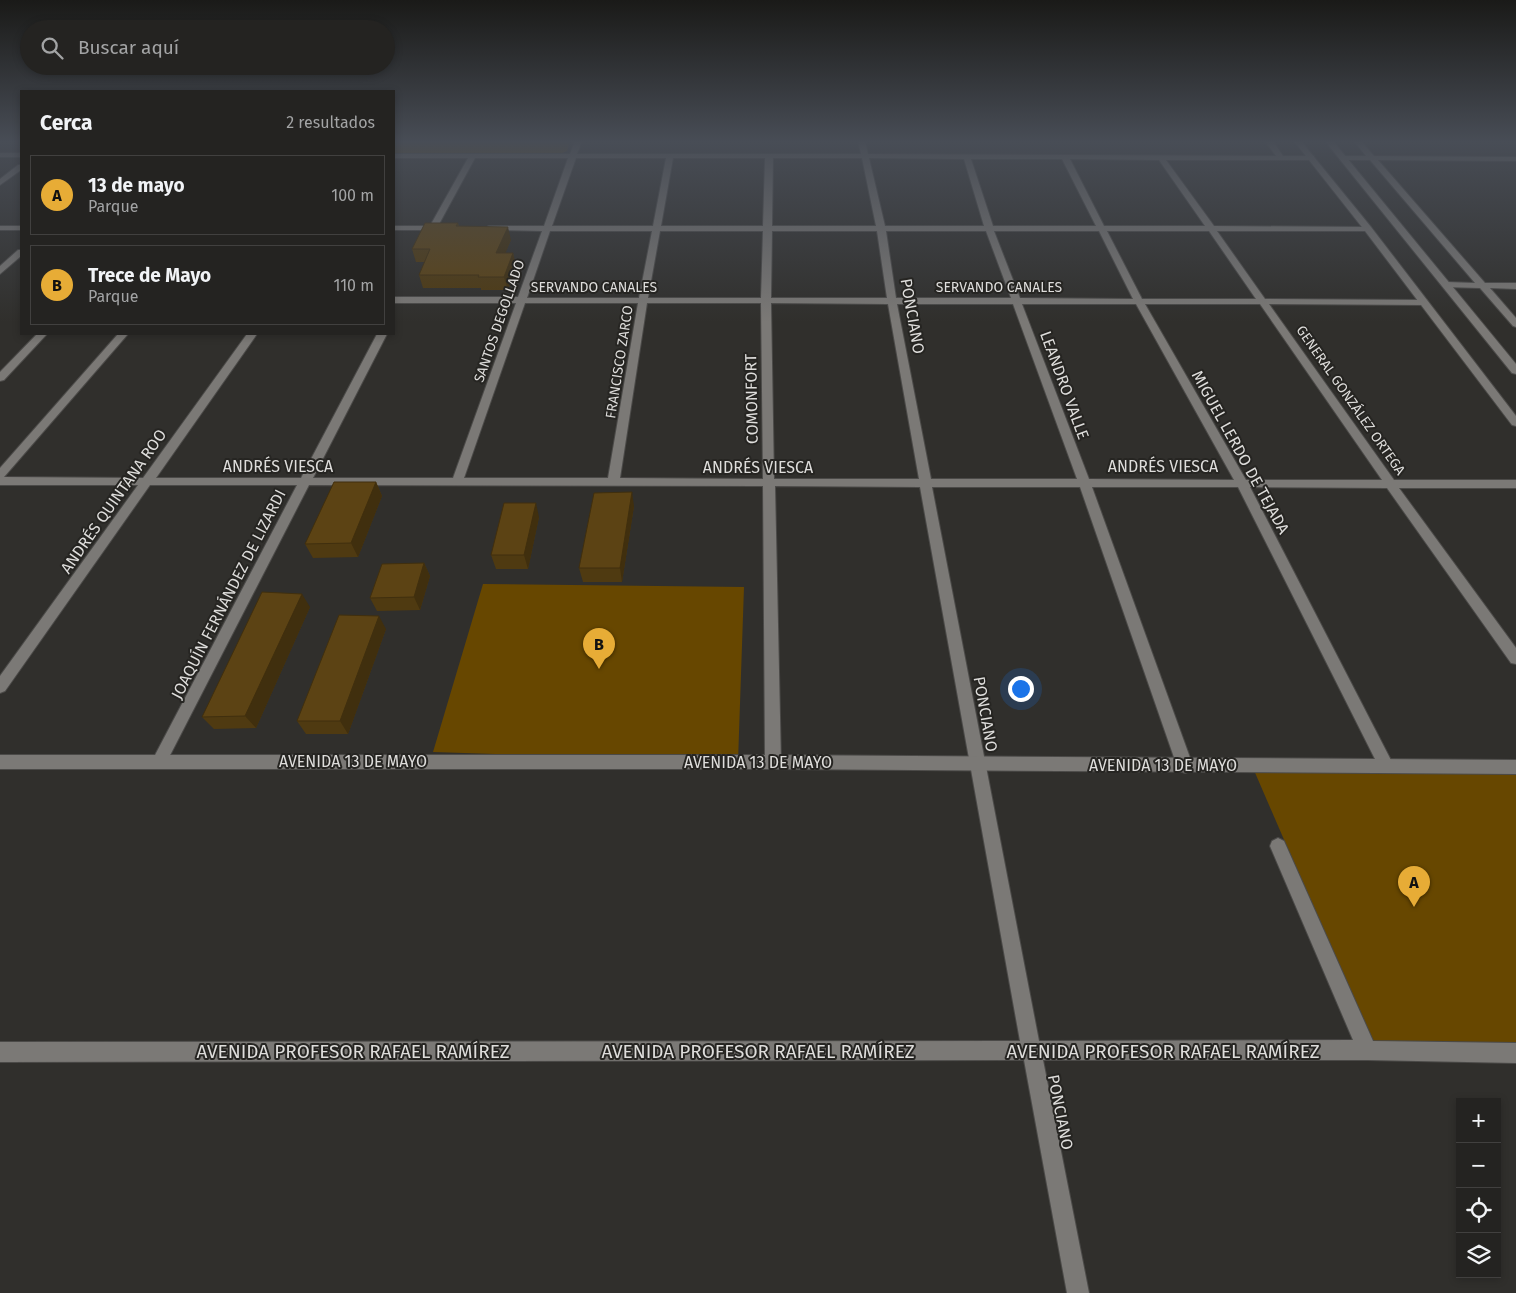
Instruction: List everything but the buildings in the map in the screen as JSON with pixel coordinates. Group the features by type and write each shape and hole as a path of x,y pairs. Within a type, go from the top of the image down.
{"street":[{"path":"433,228 448,201"},
{"name":"SANTOS DEGOLLADO","path":"457,483 556,201"},
{"name":"FRANCISCO ZARCO","path":"613,483 661,201"},
{"name":"COMONFORT","path":"768,201 766,300 773,762"},
{"name":"PONCIANO","path":"875,201 977,763 1078,1293"},
{"name":"LEANDRO VALLE","path":"981,201 1084,482 1185,766"},
{"name":"MIGUEL LERDO DE TEJADA","path":"1087,201 1138,300 1242,483 1386,766"},
{"name":"GENERAL GONZÁLEZ ORTEGA","path":"1193,201 1350,427 1516,660"},
{"path":"1346,201 1516,423"},
{"path":"1378,201 1516,371"},
{"path":"1409,201 1516,324"},
{"path":"0,228 20,228"},
{"path":"395,228 452,228"},
{"path":"480,228 1368,229"},
{"path":"0,271 20,253"},
{"path":"1447,285 1516,286"},
{"name":"SERVANDO CANALES","path":"397,300 1424,302"},
{"path":"0,378 41,335"},
{"path":"0,475 122,335"},
{"name":"ANDRÉS QUINTANA ROO","path":"0,687 251,335"},
{"name":"JOAQUÍN FERNÁNDEZ DE LIZARDI","path":"159,762 381,335"},
{"name":"ANDRÉS VIESCA","path":"0,482 926,484 1391,482 1516,484"},
{"name":"AVENIDA 13 DE MAYO","path":"0,762 773,762 1516,767"},
{"path":"1278,846 1366,1050"},
{"name":"AVENIDA PROFESOR RAFAEL RAMÍREZ","path":"0,1052 1366,1050 1516,1052"}],"shaded area":[{"path":"483,584 744,587 738,762 433,752"},
{"path":"1253,768 1516,772 1516,1045 1371,1041"}],"place":[{"name":"Trece de Mayo","path":"599,669"},
{"name":"13 de mayo","path":"1414,907"}]}
